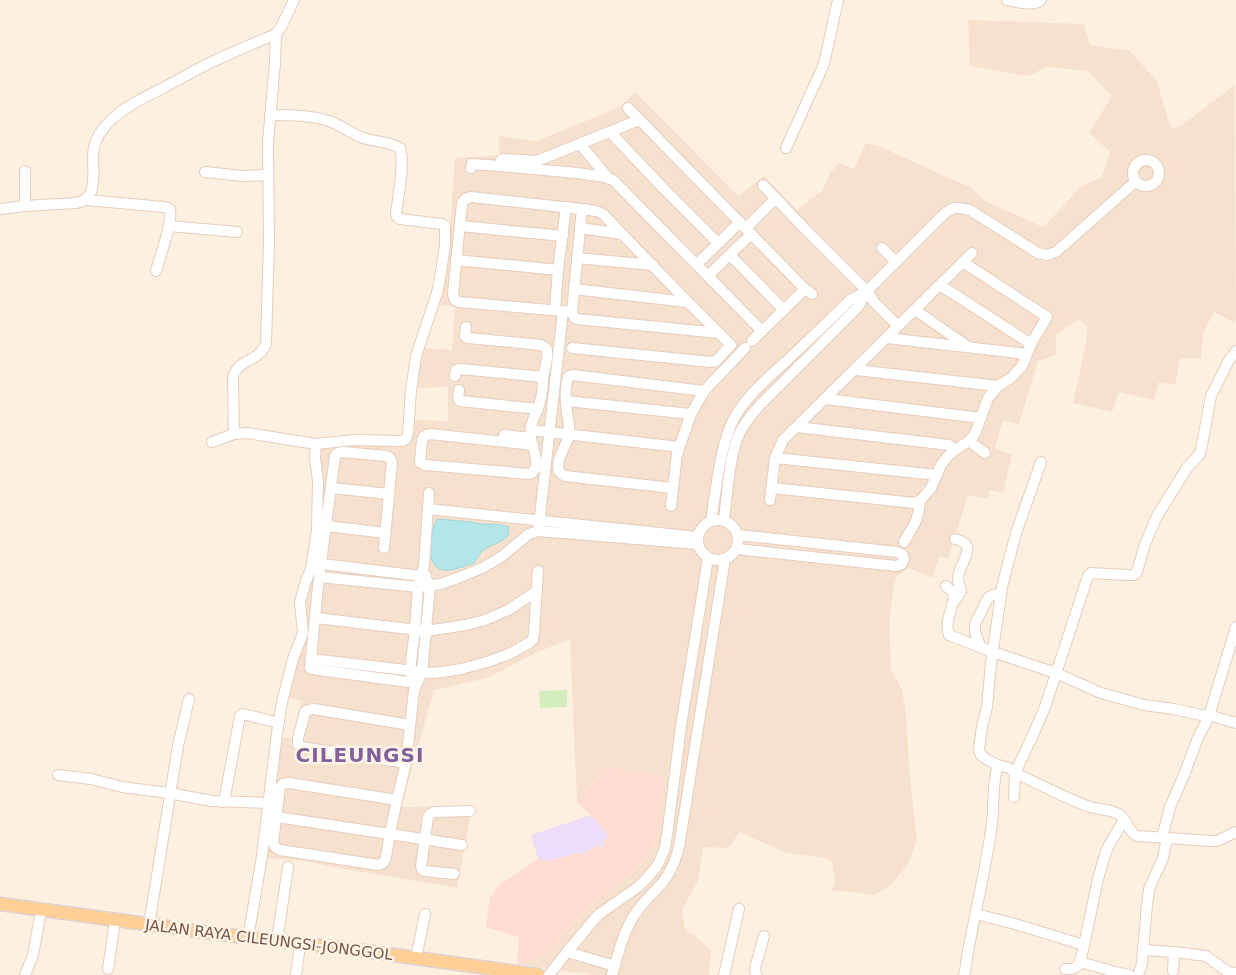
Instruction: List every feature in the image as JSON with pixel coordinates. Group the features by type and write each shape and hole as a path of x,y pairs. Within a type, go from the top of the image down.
{"main road":[{"name":"JALAN RAYA CILEUNGSI-JONGGOL","path":"0,904 115,921 538,975"}],"street":[{"path":"0,210 25,206 76,203 86,200 93,189 92,157 94,146 97,137 113,118 142,98 211,62 276,34 294,0"},
{"path":"786,148 824,64 838,0"},
{"path":"1007,0 1036,4 1041,0"},
{"path":"234,434 234,373 237,367 259,355 264,349 266,342 269,258 268,142 276,34"},
{"path":"628,108 808,291 784,310 704,391 691,414 679,447 671,506"},
{"path":"212,442 234,434 247,433 316,444 354,440 402,441 406,439 416,356 437,293 444,259 445,226 397,217 401,177 402,152 400,148 386,142 356,135 330,122 316,118 270,115"},
{"path":"537,165 580,144 639,120"},
{"path":"610,132 718,243"},
{"path":"580,144 609,178 762,332"},
{"path":"472,168 472,164 500,166 537,165 609,178"},
{"path":"25,171 25,206"},
{"path":"205,172 243,176 268,175"},
{"path":"724,520 733,450 749,417 858,307 867,291 951,208 959,207 970,210 1038,254 1047,255 1056,252 1135,182"},
{"path":"763,185 867,291 880,298 900,324"},
{"path":"572,348 711,362 716,361 731,344 603,214 596,211 566,207 470,197 465,199 462,203 456,260 453,294 455,300 459,302 563,311 577,319 719,333"},
{"path":"708,276 730,255 746,228 776,198"},
{"path":"86,200 170,209 169,226 156,271"},
{"path":"538,531 563,311 558,270 566,207"},
{"path":"563,311 574,289 582,209"},
{"path":"169,226 237,232"},
{"path":"460,226 563,236"},
{"path":"580,228 622,234"},
{"path":"696,264 718,243 746,228"},
{"path":"882,248 896,262"},
{"path":"770,500 776,458 783,440 856,370 972,253"},
{"path":"730,255 784,310"},
{"path":"577,258 653,265"},
{"path":"456,260 558,270"},
{"path":"772,488 915,503 920,501 931,488 941,465 948,456 969,441 975,434 988,398 998,386 1011,378 1022,366 1047,317 963,262"},
{"path":"940,285 1029,349"},
{"path":"574,289 688,302"},
{"path":"712,521 724,447 730,426 740,409 772,375 850,300 867,291"},
{"path":"915,310 970,348"},
{"path":"466,327 465,336 468,338 541,345 546,348 543,390 533,419 532,438 536,457 535,469 533,473 529,474 425,465 420,462 424,436 430,434 454,437 456,432 460,431 532,438 550,432 679,447"},
{"path":"887,338 970,348 1029,349"},
{"path":"1014,797 1015,773 1045,707 1089,575 1091,573 1134,575 1137,572 1145,544 1157,516 1186,468 1199,455 1211,396 1229,360 1236,351"},
{"path":"455,376 456,370 460,369 543,377"},
{"path":"856,370 998,386"},
{"path":"672,488 560,474 558,462 570,434 566,408 568,377 573,375 704,391"},
{"path":"459,390 458,398 460,401 538,409"},
{"path":"826,399 981,418"},
{"path":"566,401 691,414"},
{"path":"797,428 949,445 955,450"},
{"path":"969,441 985,453"},
{"path":"248,938 261,865 282,702 293,659 303,633 300,602 312,569 317,530 318,481 315,458 316,444"},
{"path":"384,548 392,462 386,456 338,452 335,456 309,666 311,669 414,686"},
{"path":"776,458 937,475"},
{"path":"1041,462 1016,533 1001,594 990,664 987,707 979,750 981,756 1070,799 1120,815 1135,835 1212,841 1236,832"},
{"path":"331,488 389,494"},
{"path":"396,800 289,783 284,784 280,788 273,843 280,850 379,865 384,862 396,800 406,762 414,686 410,670 418,587 423,574 429,493"},
{"path":"904,542 917,521 920,501"},
{"path":"428,509 539,519 666,538"},
{"path":"724,520 733,526 738,535 737,549 725,559 716,560 708,558 702,552 698,540 700,531 712,521 724,520"},
{"path":"326,526 385,533"},
{"path":"320,577 418,587 441,584 484,567 501,557 530,534 538,531 698,540"},
{"path":"737,549 896,566 902,564 904,558 903,555 897,552 738,535"},
{"path":"953,602 961,591 958,580 968,548 962,541 955,539"},
{"path":"549,975 598,915 638,887 648,877 657,866 664,848 708,558"},
{"path":"567,952 614,971 625,935 635,914 664,880 675,862 679,847 725,559"},
{"path":"322,564 423,574"},
{"path":"311,658 436,673 461,669 502,656 525,646 533,639 538,571"},
{"path":"414,686 422,672 430,586 423,574"},
{"path":"946,586 953,592 954,596 948,623 949,635 1056,673 1101,692 1144,706 1174,709 1236,723"},
{"path":"316,618 426,631 485,620 508,610 537,591"},
{"path":"980,646 975,632 975,624 988,598 1001,594"},
{"path":"1138,975 1144,950 1149,889 1163,858 1170,807 1208,716 1236,627"},
{"path":"149,925 178,746 189,698"},
{"path":"685,706 700,710"},
{"path":"406,762 301,747 298,744 298,738 305,712 314,709 410,726"},
{"path":"224,802 240,716 243,714 279,723"},
{"path":"677,762 692,764"},
{"path":"964,975 991,832 998,765"},
{"path":"58,774 91,779 122,788 212,801 269,803"},
{"path":"454,874 424,871 422,869 428,817 432,812 470,811"},
{"path":"276,816 462,845"},
{"path":"1066,969 1079,966 1104,858 1108,847 1124,820"},
{"path":"277,941 288,867"},
{"path":"724,975 739,909"},
{"path":"25,975 34,955 41,910"},
{"path":"416,958 425,914"},
{"path":"976,914 1084,945"},
{"path":"108,969 115,921"},
{"path":"756,975 755,968 764,936"},
{"path":"296,975 300,944"},
{"path":"1144,950 1206,956 1228,972 1236,973"},
{"path":"1173,971 1174,952"},
{"path":"1080,962 1130,975"}],"shaded area":[{"path":"968,20 1084,24 1090,45 1130,51 1157,81 1170,127 1177,129 1235,85 1236,319 1234,322 1214,312 1203,333 1201,358 1180,358 1175,385 1159,382 1154,400 1119,392 1112,412 1073,403 1087,339 1087,326 1079,319 1056,335 1056,355 1038,361 1019,424 1003,420 995,449 1012,454 1003,493 989,490 988,499 968,495 948,559 940,556 932,578 909,568 896,577 889,621 891,669 902,690 906,714 910,780 917,840 908,864 892,884 875,895 832,890 835,882 832,862 826,858 786,853 740,832 728,848 703,847 698,881 682,909 685,930 700,940 711,951 709,975 594,975 517,964 519,937 486,927 490,898 497,887 538,859 547,861 591,815 577,803 570,639 536,653 487,678 434,690 401,807 472,806 457,888 310,862 262,857 278,737 294,739 301,701 285,697 294,658 303,601 313,570 322,469 317,458 321,444 409,442 414,420 448,421 448,387 413,388 419,348 452,350 455,307 436,304 451,225 455,158 499,155 499,136 536,141 620,107 635,92 738,196 764,176 797,210 822,191 830,173 839,163 854,169 866,143 879,146 971,188 985,201 1043,227 1082,186 1102,177 1110,152 1089,133 1112,96 1088,71 1047,67 1028,76 970,66"},
{"path":"605,767 665,776 655,844 645,861 578,916 543,956 517,964 519,937 486,927 490,898 497,887 538,859 547,861 581,854 590,850 608,836 591,815 577,803"},
{"path":"591,815 608,836 604,840 603,847 594,846 581,854 547,861 538,859 531,835"}],"green space":[{"path":"567,690 567,707 540,708 539,691"}],"water":[{"path":"437,519 509,527 508,536 483,550 474,563 455,569 444,570 433,563 431,556 432,532"}],"district":[{"name":"CILEUNGSI","path":"360,755"}]}
